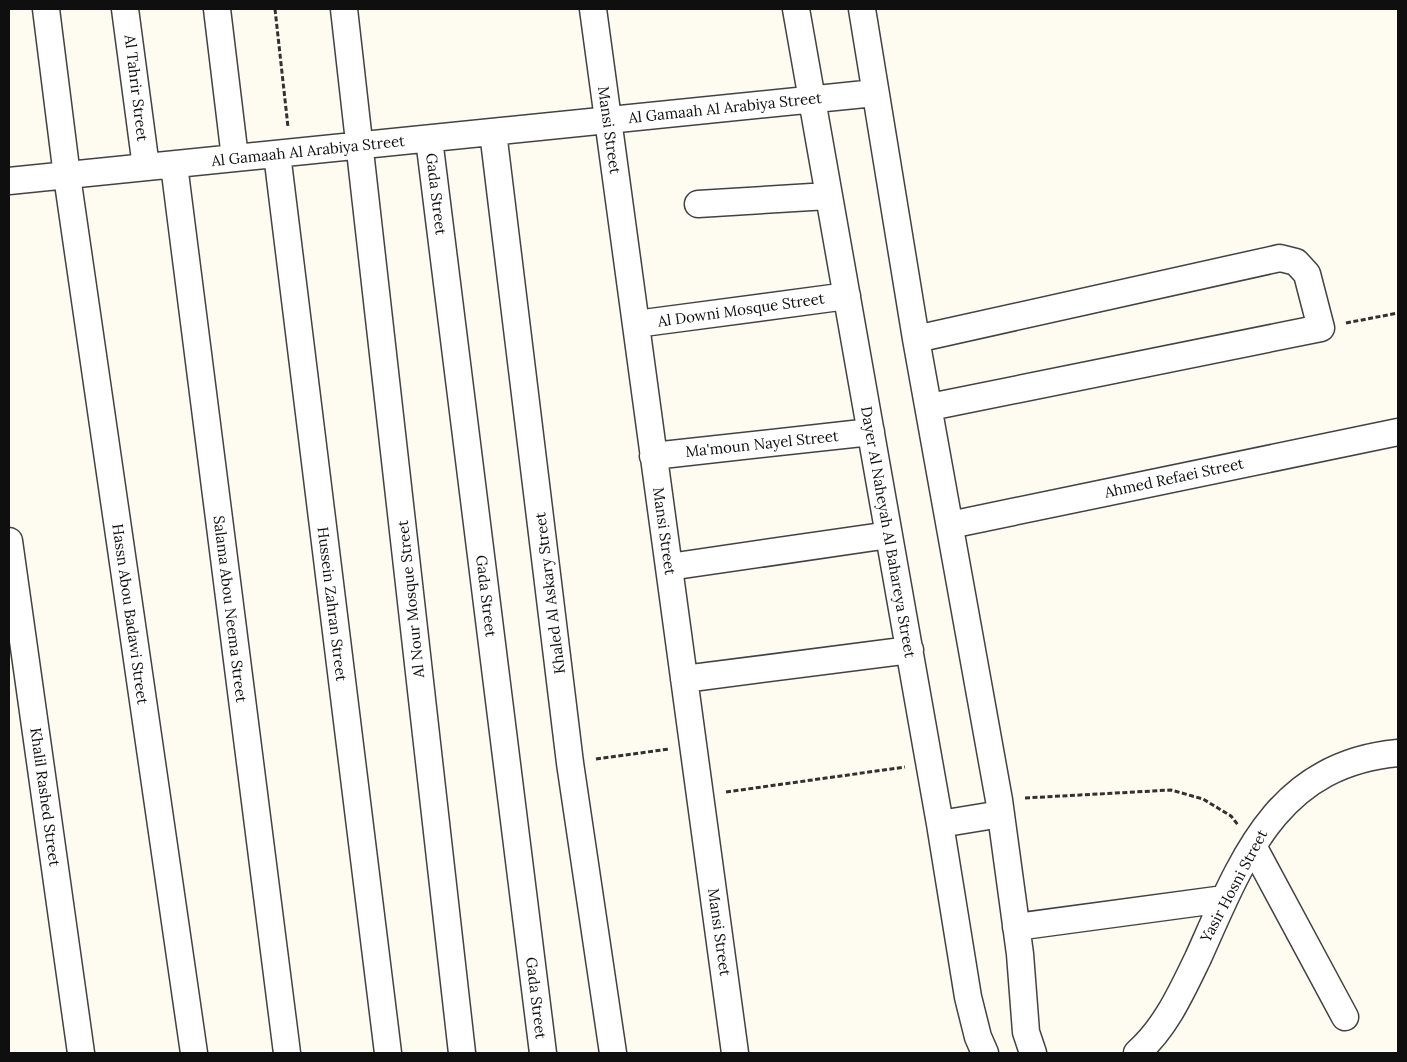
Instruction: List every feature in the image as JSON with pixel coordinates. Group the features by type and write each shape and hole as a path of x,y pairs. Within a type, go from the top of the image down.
{"street":[{"name":"Hassn Abou Badawi Street","path":"46,9 67,176 194,1053"},
{"name":"Al Tahrir Street","path":"126,9 146,168"},
{"path":"218,9 235,158"},
{"name":"Al Nour Mosque Street","path":"344,9 462,1053"},
{"name":"Mansi Street","path":"593,9 735,1053"},
{"name":"Dayer Al Naheyah Al Bahareya Street","path":"796,9 930,764 968,997 984,1053"},
{"path":"862,9 916,340 930,407 1000,807 1016,927 1026,1032 1033,1053"},
{"name":"Al Gamaah Al Arabiya Street","path":"9,181 875,93"},
{"name":"Khaled Al Askary Street","path":"493,132 570,763 612,1053"},
{"name":"Gada Street","path":"429,139 543,1053"},
{"name":"Hussein Zahran Street","path":"283,153 388,1053"},
{"name":"Salama Abou Neema Street","path":"174,164 287,1053"},
{"path":"698,204 828,196"},
{"path":"916,340 1280,258 1296,262 1307,274 1321,328 930,407"},
{"name":"Al Downi Mosque Street","path":"636,324 847,296"},
{"name":"Ma'moun Nayel Street","path":"653,456 870,432"},
{"name":"Ahmed Refaei Street","path":"950,524 1398,432"},
{"path":"669,567 889,535"},
{"name":"Khalil Rashed Street","path":"9,541 81,1053"},
{"path":"684,679 910,650"},
{"name":"Yasir Hosni Street","path":"1137,1053 1166,1021 1180,996 1224,899 1253,846 1285,802 1307,784 1333,769 1359,760 1398,753"},
{"path":"940,824 1000,807"},
{"path":"1253,846 1345,1017"},
{"path":"1016,927 1224,899"}],"path":[{"path":"275,9 283,153"},
{"path":"1321,328 1398,313"},
{"path":"570,763 693,745"},
{"path":"700,796 930,764"},
{"path":"1000,807 1171,790 1203,799 1231,816 1253,846"}]}
